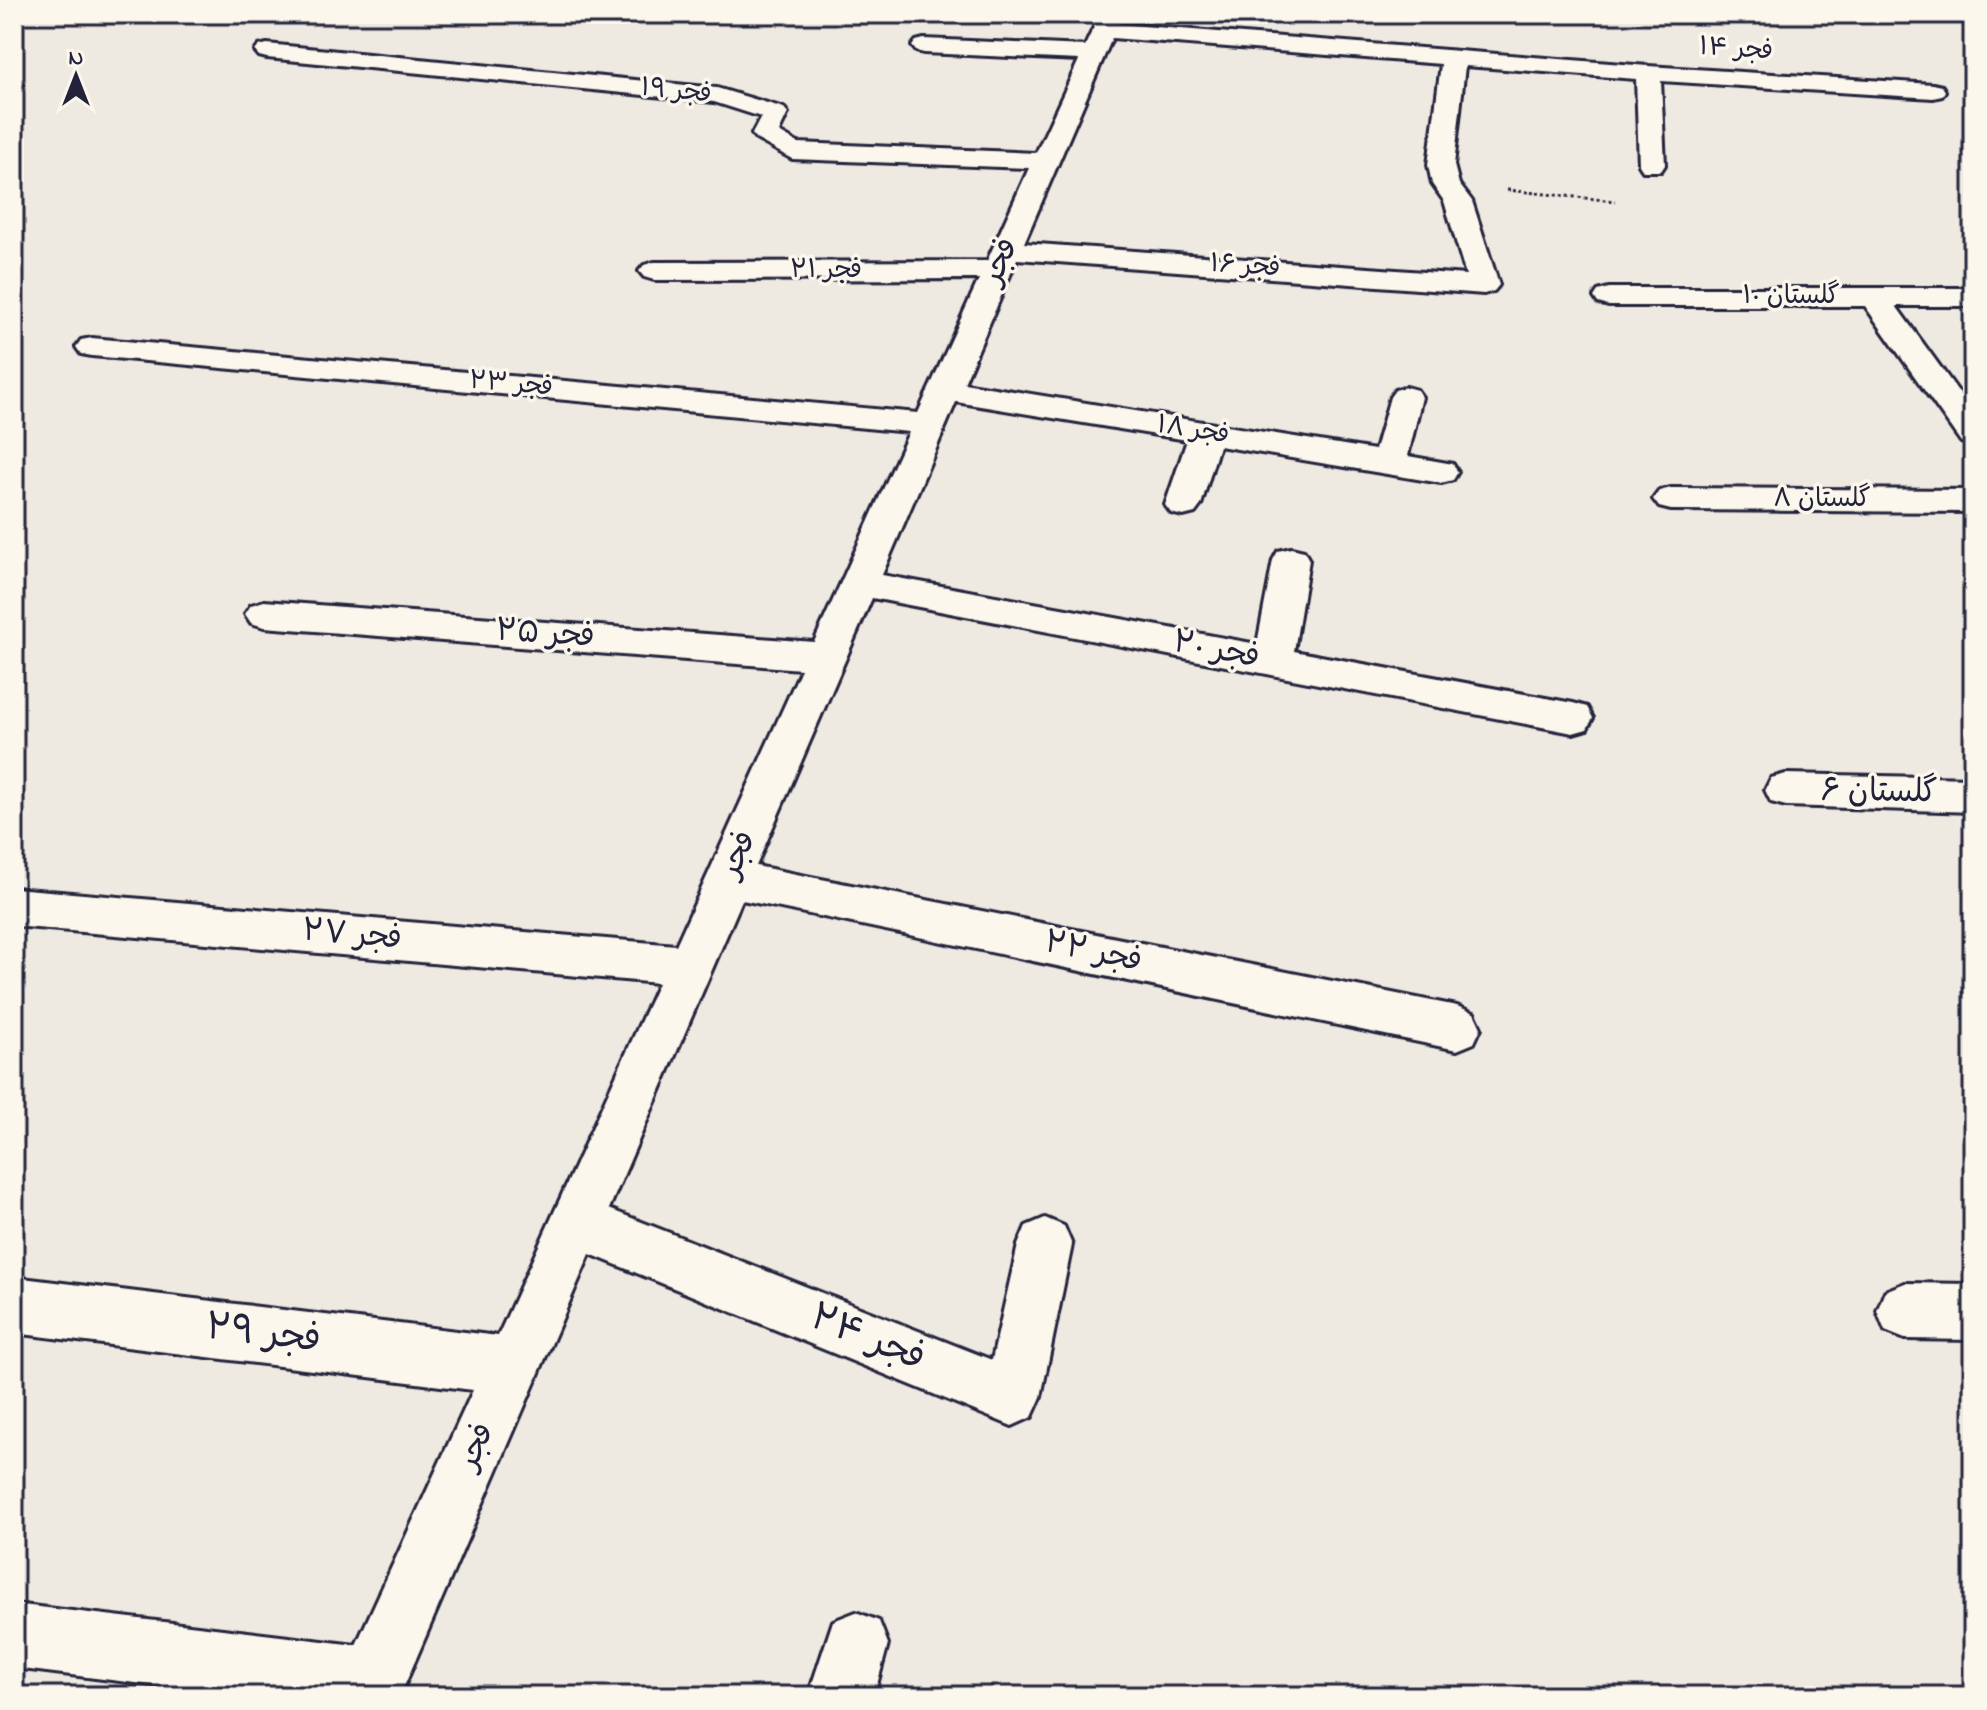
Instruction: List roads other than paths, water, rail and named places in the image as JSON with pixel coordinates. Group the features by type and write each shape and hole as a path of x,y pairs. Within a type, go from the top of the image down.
{"street":[{"name":"فجر ۱۴","path":"924,46 1103,32 1933,91"},
{"name":"فجر","path":"371,1688 1103,32"},
{"name":"فجر ۱۹","path":"267,51 717,95 775,113 765,134 792,151 1046,161"},
{"name":"فجر ۱۶","path":"1002,260 1484,285 1458,201 1446,184 1441,165 1454,56"},
{"path":"1648,73 1652,165"},
{"name":"فجر ۲۱","path":"654,271 1002,260"},
{"name":"گلستان ۱۰","path":"1609,297 1973,297"},
{"path":"1874,297 1973,435"},
{"name":"فجر ۲۳","path":"92,347 938,407"},
{"path":"1389,463 1406,397"},
{"name":"فجر ۱۸","path":"938,407 1206,433 1441,472"},
{"path":"1183,505 1206,433"},
{"name":"گلستان ۸","path":"1671,499 1973,501"},
{"path":"1273,661 1291,560"},
{"name":"فجر ۲۰","path":"859,583 1573,718"},
{"name":"فجر ۲۵","path":"264,614 827,657"},
{"name":"گلستان ۶","path":"1786,790 1973,795"},
{"name":"فجر ۲۲","path":"729,879 1457,1028"},
{"name":"فجر ۲۷","path":"14,907 690,966"},
{"name":"فجر ۲۴","path":"577,1223 1012,1397 1045,1245"},
{"name":"فجر ۲۹","path":"14,1305 513,1366"},
{"path":"1905,1311 1973,1312"},
{"path":"14,1636 371,1688"}]}
